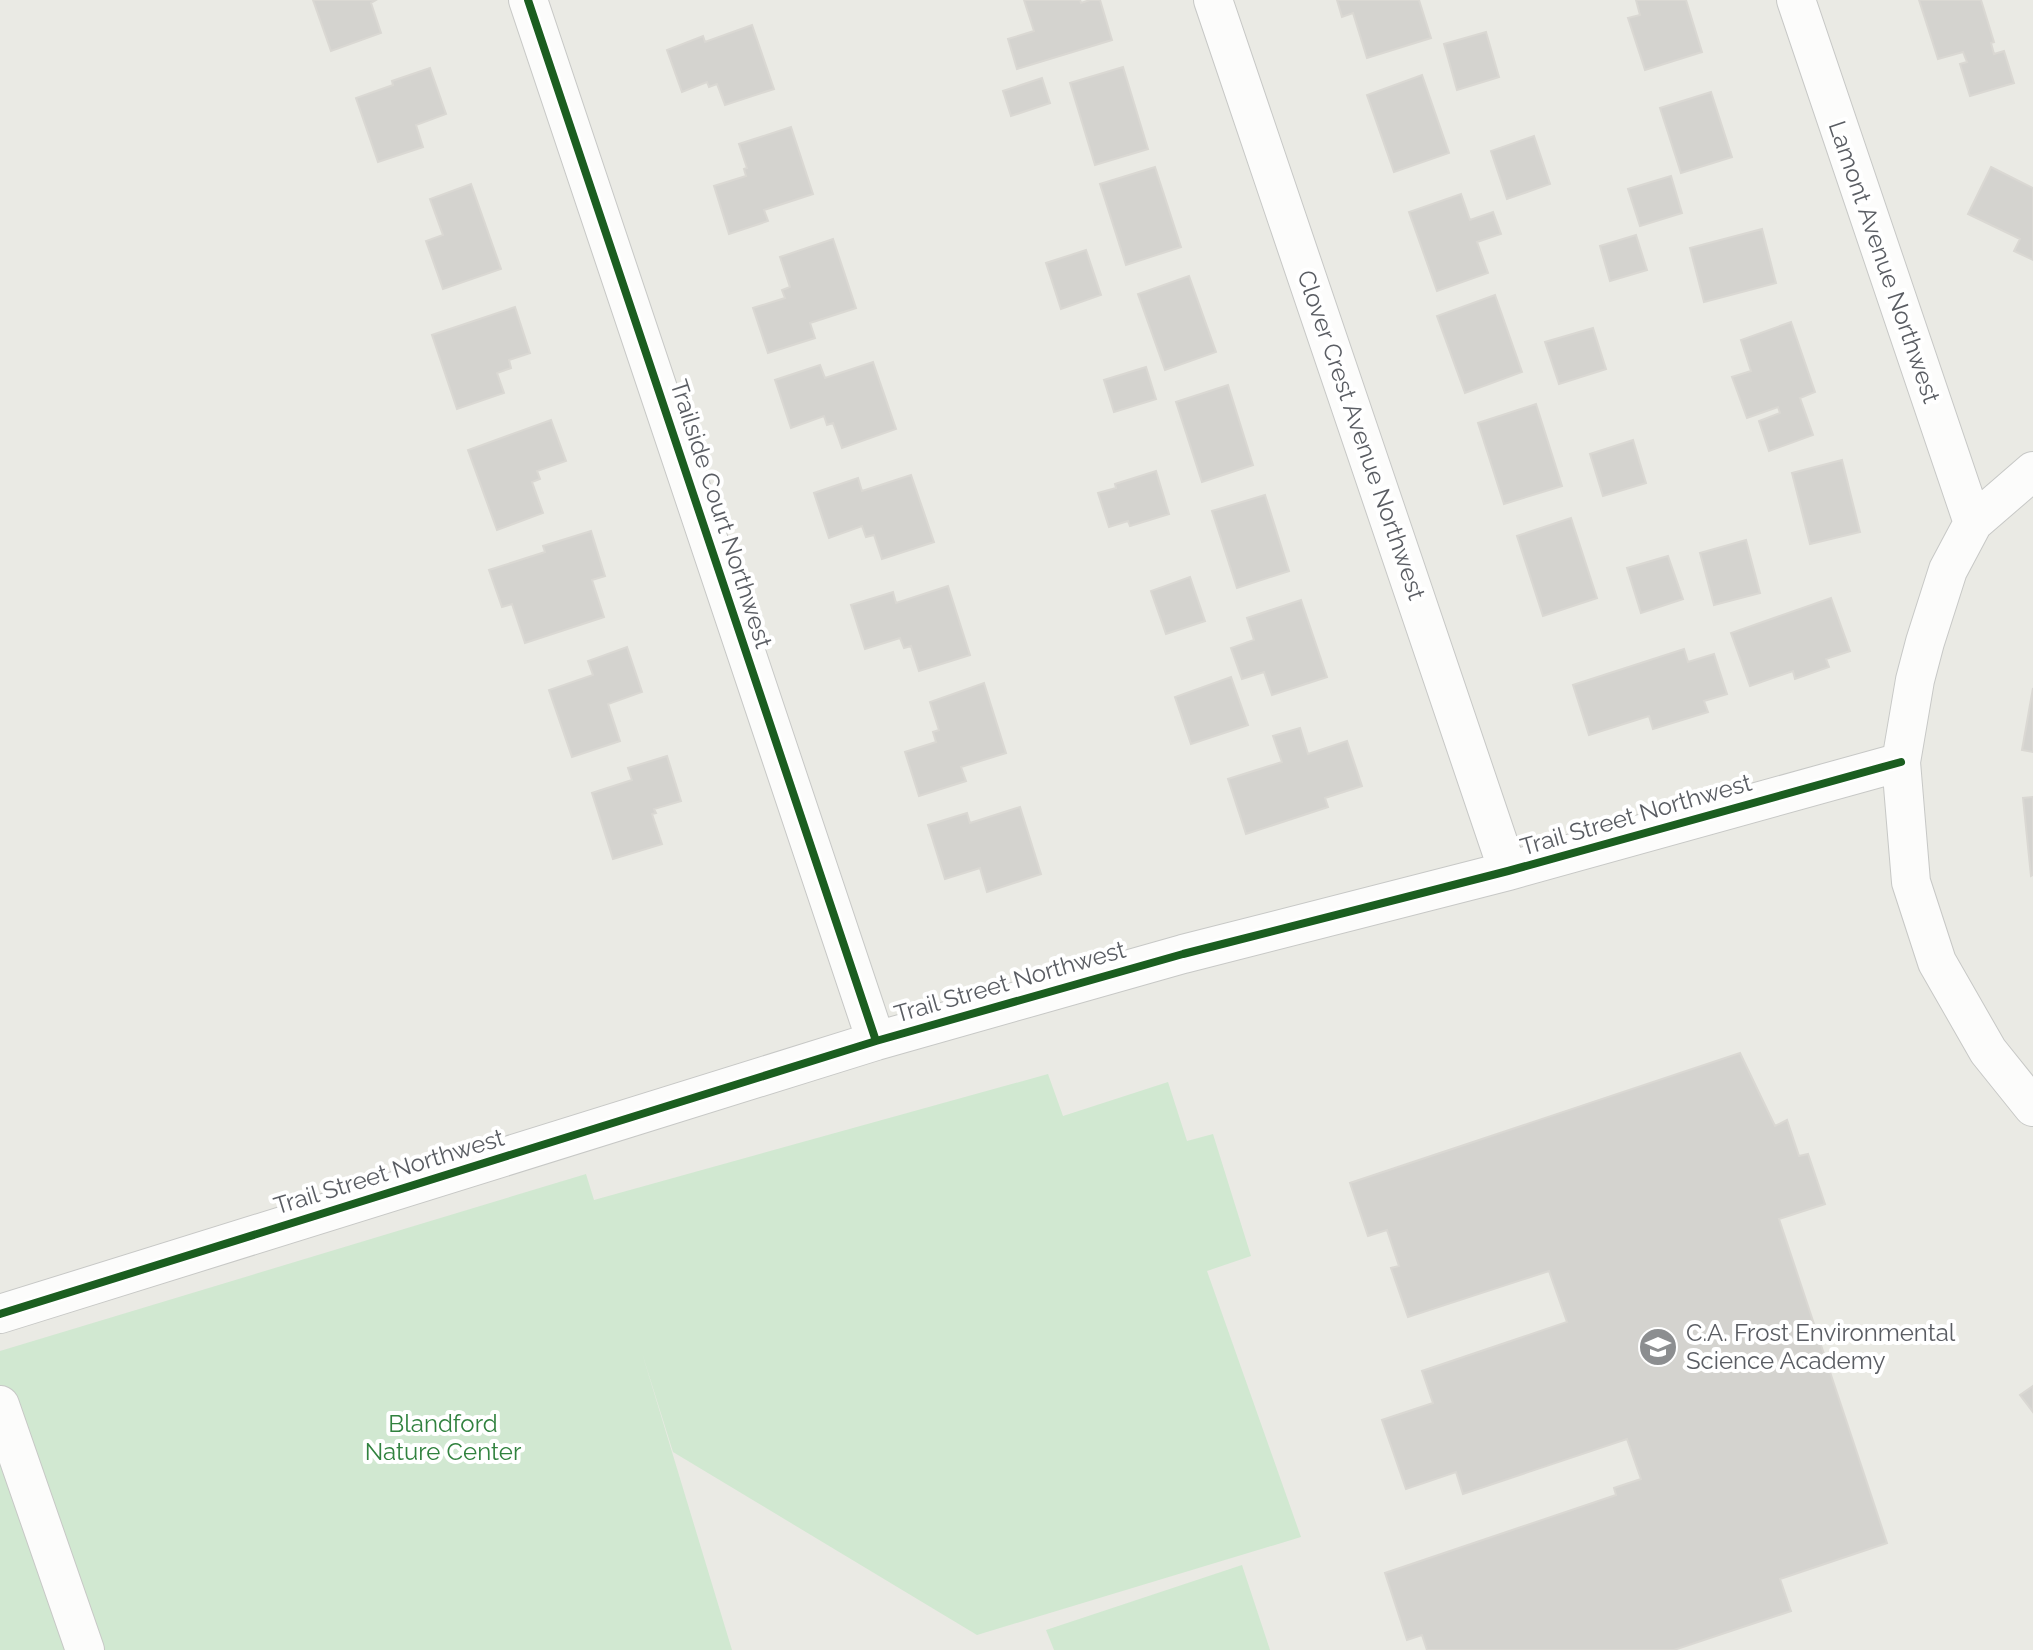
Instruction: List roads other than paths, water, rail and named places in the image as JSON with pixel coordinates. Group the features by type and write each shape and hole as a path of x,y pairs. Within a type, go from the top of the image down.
{"street":[{"name":"Trailside Court Northwest","path":"528,0 876,1041"},
{"name":"Clover Crest Avenue Northwest","path":"1213,0 1508,871"},
{"name":"Lamont Avenue Northwest","path":"1796,0 1973,523"},
{"path":"2033,471 1973,523 1948,570 1915,680 1901,762 1911,882 1937,962 1988,1051 2033,1107"},
{"name":"Trail Street Northwest","path":"0,1314 876,1041 1183,954 1508,871 1901,762"},
{"path":"0,1405 85,1650"}],"place":[{"name":"C.A. Frost Environmental Science Academy","path":"1658,1347"}],"park label":[{"name":"Blandford Nature Center","path":"443,1438"}]}
